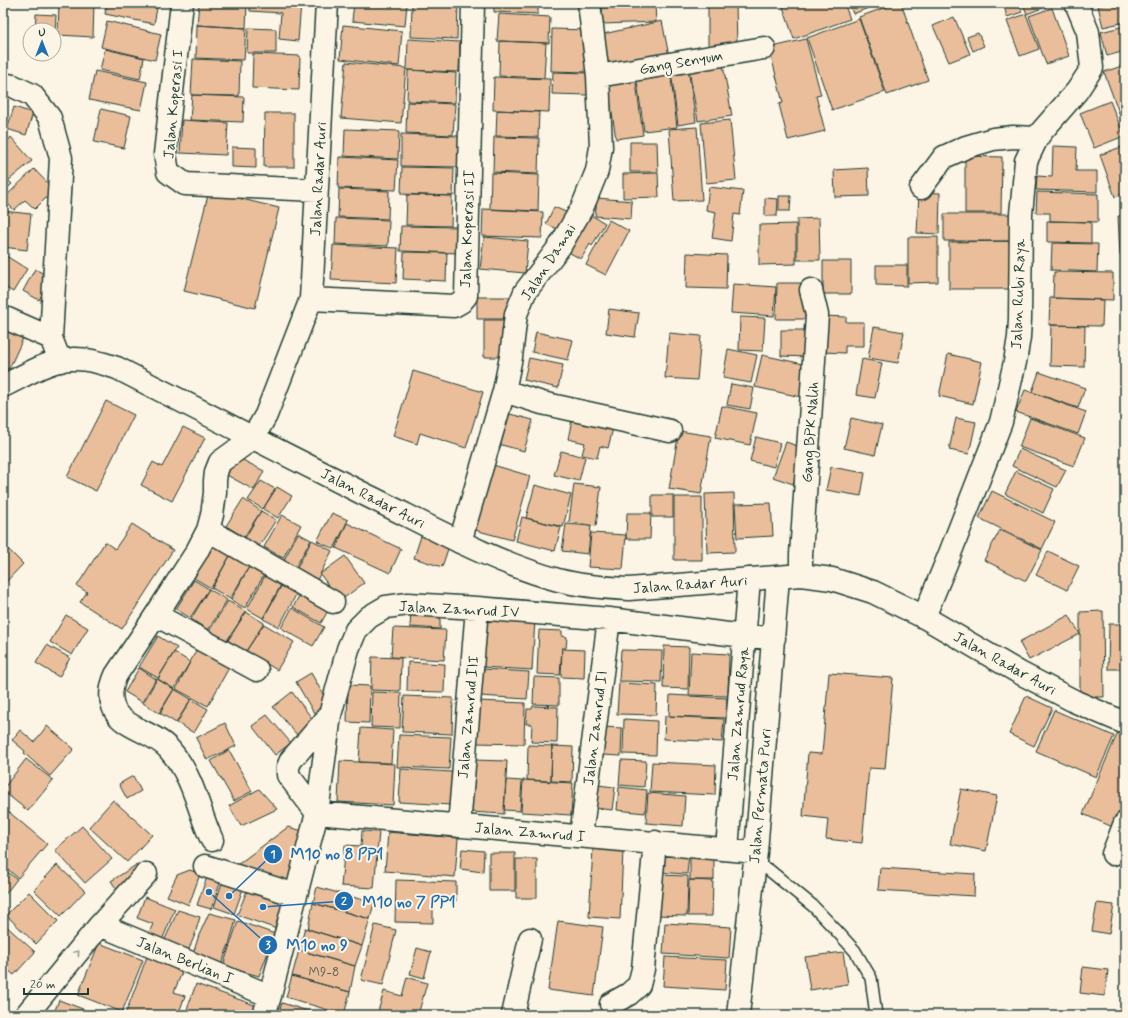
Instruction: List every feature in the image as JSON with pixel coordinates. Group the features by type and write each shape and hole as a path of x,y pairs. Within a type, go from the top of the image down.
{"street":[{"name":"Jalan Koperasi I","path":"182,3 165,154 168,172 185,184 317,190"},
{"name":"Jalan Radar Auri","path":"253,438 266,415 311,299 327,3"},
{"name":"Jalan Koperasi II","path":"311,299 454,306 461,302 466,296 473,3"},
{"name":"Jalan Damai","path":"460,542 504,391 511,357 516,314 525,292 560,246 582,208 597,171 602,146 598,76 589,3"},
{"name":"Jalan Rubi Raya","path":"924,617 1001,422 1015,362 1020,319 1021,214 1026,161 1037,138 1077,91 1092,68 1088,32 1076,3"},
{"name":"Gang Senyum","path":"598,76 764,48"},
{"path":"3,84 13,86 32,95 50,118 61,158 51,338 60,361"},
{"path":"921,188 944,157 966,146 1013,137 1037,138"},
{"name":"Gang BPK Nalih","path":"801,575 801,555 818,315 811,290"},
{"path":"3,317 51,338"},
{"name":"Jalan Radar Auri","path":"3,386 50,364 71,358 100,362 117,368 481,552 536,573 580,585 629,589 801,575 832,579 857,586 873,592 924,617 1020,673 1076,702 1125,723"},
{"path":"504,391 542,403 670,431"},
{"path":"212,840 186,772 177,758 159,740 120,719 114,710 112,685 116,675 196,553 208,530 212,515 216,472 220,462 253,438"},
{"path":"208,530 333,602"},
{"name":"Jalan Permata Puri","path":"738,1015 745,854 774,638 778,577"},
{"name":"Jalan Zamrud Raya","path":"745,854 744,636 749,579"},
{"name":"Jalan Zamrud IV","path":"267,1005 317,813 330,715 348,649 356,630 369,617 386,607 408,604 609,619 744,636 774,638"},
{"name":"Jalan Zamrud III","path":"459,826 477,608"},
{"path":"156,615 257,670"},
{"name":"Jalan Zamrud II","path":"581,836 609,619"},
{"path":"317,813 288,775 288,767 291,760 330,715"},
{"name":"Jalan Zamrud I","path":"317,813 655,842 745,854"},
{"path":"1113,854 1125,823"},
{"path":"611,1004 629,994 639,985 643,969 655,842"},
{"path":"205,866 296,895"},
{"path":"26,1015 100,925 146,874"},
{"name":"Jalan Berlian I","path":"100,925 267,1005"},
{"path":"513,1015 530,939"}],"lane":[{"path":"745,854 769,870 813,906 855,951 871,978 876,1015"}],"building":[{"path":"59,3 94,3 93,37 62,35 62,22 58,22"},
{"path":"107,3 158,3 154,24 105,14"},
{"path":"199,3 247,3 246,28 197,25"},
{"path":"250,3 301,3 298,41 279,39 281,13 250,11"},
{"path":"354,3 407,3 405,26 352,21"},
{"path":"412,3 458,3 457,39 411,37"},
{"path":"494,3 538,3 538,14 494,12"},
{"path":"708,3 736,3 737,48 708,48"},
{"path":"793,3 844,3 850,19 794,39 783,7"},
{"path":"849,3 881,3 853,14"},
{"path":"897,3 901,3 928,80 887,95 859,17"},
{"path":"1003,3 1019,3 1022,12 1007,17"},
{"path":"1023,3 1055,3 1027,14"},
{"path":"1111,3 1125,3 1125,22 1103,27 1098,6"},
{"path":"655,5 656,22 603,24 602,8"},
{"path":"1052,8 1069,56 1046,64 1029,16"},
{"path":"36,14 56,15 56,22 36,22"},
{"path":"499,14 550,17 549,43 497,41"},
{"path":"1026,14 1039,49 1020,56 1007,21"},
{"path":"954,17 970,54 949,62 933,26"},
{"path":"859,19 885,92 832,110 807,38"},
{"path":"107,21 161,34 155,60 101,47"},
{"path":"662,21 669,56 607,70 599,35"},
{"path":"197,25 246,28 244,60 196,58"},
{"path":"343,25 402,31 399,66 340,59"},
{"path":"1125,26 1125,51 1107,56 1101,32"},
{"path":"248,28 276,29 276,53 247,53"},
{"path":"552,29 589,30 587,72 551,71"},
{"path":"978,33 984,46 973,51 967,37"},
{"path":"408,39 460,42 459,72 407,70"},
{"path":"806,39 821,95 816,96 825,131 788,140 779,104 783,103 769,48"},
{"path":"500,41 546,43 544,78 499,76"},
{"path":"105,49 144,58 140,79 100,70"},
{"path":"253,54 300,56 299,90 252,88"},
{"path":"193,59 240,61 239,96 191,95"},
{"path":"722,59 732,116 698,121 688,64"},
{"path":"346,62 406,68 401,123 341,118"},
{"path":"1125,65 1125,129 1104,72"},
{"path":"688,68 696,122 678,125 671,71"},
{"path":"408,70 456,73 455,103 407,101"},
{"path":"670,70 677,127 644,131 636,74"},
{"path":"95,71 147,82 141,110 89,100"},
{"path":"553,72 589,73 589,95 552,94"},
{"path":"635,75 643,135 616,139 607,79"},
{"path":"494,77 550,79 549,112 493,110"},
{"path":"192,95 244,97 243,122 190,120"},
{"path":"1110,101 1124,136 1094,148 1080,113"},
{"path":"407,102 455,104 453,135 406,133"},
{"path":"14,107 33,113 26,135 7,129"},
{"path":"101,109 131,116 124,148 94,142"},
{"path":"497,110 539,112 538,137 496,136"},
{"path":"265,113 294,113 294,167 264,167"},
{"path":"182,120 228,123 226,155 180,153"},
{"path":"730,120 736,180 706,183 701,123"},
{"path":"697,127 702,200 674,201 669,129"},
{"path":"345,129 399,131 398,159 344,156"},
{"path":"401,134 459,136 459,167 401,166"},
{"path":"11,137 32,161 9,180 3,173 3,140 6,143"},
{"path":"494,137 539,138 538,174 493,172"},
{"path":"630,142 657,142 658,172 630,172"},
{"path":"1053,146 1077,147 1076,171 1097,171 1097,192 1036,190 1037,176 1052,177"},
{"path":"232,147 256,148 256,168 232,167"},
{"path":"1121,147 1125,156 1125,193 1115,197 1100,155"},
{"path":"965,156 1002,157 1001,213 965,213"},
{"path":"339,157 398,160 396,190 338,188"},
{"path":"402,167 454,168 453,196 401,194"},
{"path":"868,168 869,196 835,197 834,170"},
{"path":"34,169 54,190 35,209 25,200 14,210 3,199"},
{"path":"491,173 539,175 538,211 490,209"},
{"path":"658,173 659,197 623,198 623,174"},
{"path":"3,175 12,184 3,192"},
{"path":"709,187 743,191 740,215 734,214 731,241 712,238 716,212 706,210"},
{"path":"339,189 389,191 388,219 338,217"},
{"path":"209,191 279,208 255,308 184,291"},
{"path":"919,192 940,193 939,234 917,233"},
{"path":"1037,192 1098,194 1098,222 1050,221 1050,213 1036,213"},
{"path":"407,195 452,196 451,226 406,225"},
{"path":"779,196 791,196 790,211 779,211"},
{"path":"597,198 632,201 631,219 595,216"},
{"path":"765,198 778,199 777,216 765,216"},
{"path":"554,207 568,213 560,230 546,224"},
{"path":"483,209 543,212 542,238 482,236"},
{"path":"3,211 31,214 27,250 3,247"},
{"path":"584,211 605,223 592,246 590,244 581,259 563,249"},
{"path":"944,214 1015,214 1015,241 944,241"},
{"path":"1118,216 1125,216 1125,254 1120,255"},
{"path":"336,218 389,220 388,246 335,244"},
{"path":"819,218 820,260 797,260 797,219"},
{"path":"609,220 629,231 606,275 586,265"},
{"path":"1047,221 1091,222 1091,243 1047,242"},
{"path":"796,224 796,264 759,265 759,225"},
{"path":"401,226 460,227 459,253 400,251"},
{"path":"484,237 528,241 525,273 480,269"},
{"path":"908,237 938,237 938,282 908,283"},
{"path":"1014,241 1014,289 949,289 949,242"},
{"path":"1052,243 1098,244 1097,272 1051,270"},
{"path":"333,245 398,248 396,283 331,280"},
{"path":"404,252 447,253 446,281 403,279"},
{"path":"687,253 727,255 726,289 686,288"},
{"path":"3,254 27,269 13,292 3,286"},
{"path":"823,261 851,261 851,294 823,294"},
{"path":"876,265 907,265 907,286 876,285"},
{"path":"35,269 51,278 39,300 23,291"},
{"path":"1054,272 1113,273 1113,300 1053,298"},
{"path":"777,283 806,283 805,319 776,319"},
{"path":"733,284 776,287 774,316 731,313"},
{"path":"477,297 511,297 512,319 477,319"},
{"path":"1050,298 1103,300 1102,326 1049,325"},
{"path":"609,309 639,313 635,337 606,333"},
{"path":"823,316 846,317 846,322 864,322 864,346 845,346 845,353 822,352"},
{"path":"740,317 765,318 763,351 739,350"},
{"path":"484,320 506,320 507,357 484,357"},
{"path":"1051,325 1085,326 1084,367 1050,366"},
{"path":"3,327 24,336 9,369 3,367"},
{"path":"874,327 904,332 898,363 868,358"},
{"path":"781,330 808,330 808,357 781,356"},
{"path":"536,332 573,340 568,360 532,352"},
{"path":"669,333 701,336 697,380 665,378"},
{"path":"728,349 757,355 751,383 723,378"},
{"path":"948,354 982,362 973,404 939,396"},
{"path":"762,355 808,365 801,397 755,387"},
{"path":"529,358 563,365 558,388 524,380"},
{"path":"862,359 882,363 875,398 856,395"},
{"path":"413,371 483,392 466,448 420,433 417,444 393,436"},
{"path":"1039,372 1085,388 1078,408 1032,392"},
{"path":"731,384 754,388 750,409 727,405"},
{"path":"1025,390 1086,412 1078,434 1016,412"},
{"path":"106,401 134,415 96,491 67,477"},
{"path":"722,406 757,413 750,445 715,438"},
{"path":"506,413 533,420 524,451 498,444"},
{"path":"573,415 614,424 608,448 600,446 597,458 582,455 585,443 568,439"},
{"path":"851,418 882,425 875,455 844,448"},
{"path":"956,418 976,422 969,454 949,450"},
{"path":"1030,418 1085,438 1074,466 1019,447"},
{"path":"183,427 205,438 172,501 141,485 153,462 162,467"},
{"path":"679,431 711,436 701,494 669,489"},
{"path":"756,437 780,443 774,467 750,461"},
{"path":"786,442 806,449 793,484 773,477"},
{"path":"1020,449 1066,470 1057,487 1012,466"},
{"path":"561,451 585,457 579,481 554,475"},
{"path":"235,456 264,471 254,490 225,474"},
{"path":"493,465 530,476 512,540 475,530"},
{"path":"831,467 865,473 861,496 826,490"},
{"path":"1016,471 1054,489 1043,513 1005,494"},
{"path":"261,481 275,489 263,509 248,500"},
{"path":"574,484 601,487 596,526 569,522"},
{"path":"535,485 571,495 563,527 526,518"},
{"path":"277,487 292,496 278,518 263,509"},
{"path":"992,491 1055,522 1042,549 979,518"},
{"path":"734,493 735,552 707,553 705,494"},
{"path":"652,495 673,495 673,517 652,517"},
{"path":"674,497 702,497 702,560 674,560"},
{"path":"243,499 261,511 244,537 226,526"},
{"path":"771,503 773,536 737,538 735,504"},
{"path":"261,511 276,520 259,546 245,538"},
{"path":"332,513 348,520 334,549 317,541"},
{"path":"627,513 651,513 650,539 626,539"},
{"path":"282,515 301,525 283,558 264,547"},
{"path":"522,517 561,527 555,551 516,541"},
{"path":"347,523 401,549 390,573 336,548"},
{"path":"132,524 173,550 122,629 80,602 87,592 77,586 105,542 115,549"},
{"path":"566,524 591,526 588,554 562,551"},
{"path":"1000,530 1042,550 1026,581 984,560"},
{"path":"298,533 311,540 295,568 283,562"},
{"path":"422,533 450,543 442,567 414,558"},
{"path":"591,533 626,535 623,569 588,567"},
{"path":"312,540 332,551 317,580 296,569"},
{"path":"3,544 23,564 3,585"},
{"path":"214,544 231,554 211,588 194,578"},
{"path":"1048,551 1079,566 1067,590 1036,575"},
{"path":"231,554 250,565 230,599 212,588"},
{"path":"345,556 364,583 340,601 320,574"},
{"path":"250,565 265,573 245,608 231,600"},
{"path":"266,574 282,583 263,618 247,609"},
{"path":"194,580 209,589 190,618 176,609"},
{"path":"283,583 298,591 279,627 263,619"},
{"path":"304,587 333,602 321,623 293,607"},
{"path":"209,589 227,600 208,630 191,619"},
{"path":"228,601 246,612 226,642 209,631"},
{"path":"292,608 324,627 313,646 281,628"},
{"path":"411,611 440,613 440,629 410,627"},
{"path":"1103,611 1104,697 1080,697 1080,612"},
{"path":"246,612 264,623 245,653 227,642"},
{"path":"66,615 88,628 72,655 50,642"},
{"path":"486,615 535,619 532,670 482,667"},
{"path":"1069,615 1080,634 1029,660 1019,642"},
{"path":"264,624 294,642 277,670 246,651"},
{"path":"1109,624 1125,624 1125,669 1108,669"},
{"path":"393,628 446,630 444,660 391,657"},
{"path":"539,630 562,631 562,636 567,637 566,648 562,648 560,675 537,674"},
{"path":"158,636 177,648 158,678 139,667"},
{"path":"47,645 70,658 59,677 36,663"},
{"path":"199,645 232,662 208,706 176,689"},
{"path":"664,646 689,647 688,689 663,688"},
{"path":"562,649 585,650 584,678 561,677"},
{"path":"621,650 662,651 661,682 619,681"},
{"path":"174,652 190,662 174,689 158,679"},
{"path":"691,652 729,654 728,696 689,695"},
{"path":"372,657 401,658 400,691 371,690"},
{"path":"408,662 445,664 444,692 407,691"},
{"path":"139,668 156,679 142,702 125,692"},
{"path":"482,669 529,672 527,699 480,696"},
{"path":"311,673 327,701 314,713 296,682"},
{"path":"829,673 893,678 885,769 869,768 862,843 826,839 828,819 803,816 808,753 822,754"},
{"path":"534,677 559,678 559,705 533,704"},
{"path":"157,679 174,689 159,713 143,703"},
{"path":"619,683 657,685 656,715 617,714"},
{"path":"348,685 370,686 369,723 347,722"},
{"path":"174,689 191,699 176,723 160,713"},
{"path":"292,692 314,721 298,736 273,707"},
{"path":"372,692 401,693 400,728 371,727"},
{"path":"670,695 727,698 726,718 669,716"},
{"path":"404,696 453,698 452,734 402,732"},
{"path":"1026,696 1052,708 1034,746 1009,734"},
{"path":"191,699 208,709 194,733 177,723"},
{"path":"477,701 525,703 524,744 475,743"},
{"path":"533,706 558,707 557,743 531,742 532,724 526,724 527,709 532,709"},
{"path":"1054,710 1114,736 1096,777 1036,751"},
{"path":"267,715 291,743 275,755 252,726"},
{"path":"665,716 724,719 722,742 664,739"},
{"path":"624,719 657,721 656,755 623,754"},
{"path":"225,723 236,746 207,760 196,738"},
{"path":"47,726 74,749 50,776 12,740 20,730 34,742"},
{"path":"603,727 622,728 621,756 602,755"},
{"path":"361,728 393,730 391,763 359,762"},
{"path":"1118,732 1125,735 1125,806 1115,828 1083,814"},
{"path":"399,735 451,737 449,769 397,767"},
{"path":"528,745 552,746 551,781 527,780"},
{"path":"552,746 573,747 572,782 551,781"},
{"path":"229,750 252,791 234,801 211,761"},
{"path":"26,759 53,780 28,811 3,791"},
{"path":"473,760 507,761 504,814 470,812"},
{"path":"621,760 646,761 644,787 619,785"},
{"path":"340,761 395,764 393,805 338,802"},
{"path":"652,762 716,765 715,795 650,792"},
{"path":"401,769 452,772 451,805 399,802"},
{"path":"133,776 141,791 127,799 119,784"},
{"path":"506,780 522,781 520,811 504,810"},
{"path":"523,780 573,783 571,815 521,812"},
{"path":"597,785 615,787 612,810 595,808"},
{"path":"619,787 647,790 645,813 617,810"},
{"path":"259,789 277,809 241,826 229,806"},
{"path":"961,789 997,796 986,851 950,844"},
{"path":"648,793 685,796 683,826 646,823"},
{"path":"113,800 152,835 127,862 89,827"},
{"path":"3,807 47,844 18,878 3,865"},
{"path":"82,826 112,859 85,883 55,850"},
{"path":"288,827 303,831 289,882 237,865"},
{"path":"362,831 379,832 374,888 341,886 345,845 361,846"},
{"path":"388,832 458,838 455,877 385,871"},
{"path":"593,848 623,850 620,919 589,917"},
{"path":"462,849 484,851 483,872 460,869"},
{"path":"657,852 689,854 687,874 655,872"},
{"path":"489,853 515,853 515,891 489,891"},
{"path":"690,853 714,853 714,880 690,880"},
{"path":"516,859 537,859 537,898 516,898"},
{"path":"57,865 85,891 61,916 34,890"},
{"path":"136,865 143,876 118,891 111,881"},
{"path":"880,868 975,874 974,896 878,890"},
{"path":"3,869 17,879 3,897"},
{"path":"190,870 200,874 189,905 167,896 177,875"},
{"path":"208,874 222,878 211,909 197,905"},
{"path":"656,875 688,876 687,916 655,915"},
{"path":"223,880 244,886 234,914 214,907"},
{"path":"396,880 456,882 456,901 433,900 433,923 395,922"},
{"path":"689,880 713,881 712,916 688,916"},
{"path":"249,886 287,898 277,929 237,915"},
{"path":"317,887 374,903 370,919 313,903"},
{"path":"29,892 58,921 36,944 6,915"},
{"path":"145,897 175,909 160,945 146,939 153,924 137,918"},
{"path":"313,903 370,919 362,946 308,929"},
{"path":"1097,903 1114,905 1109,934 1092,931"},
{"path":"178,910 200,917 186,956 162,946"},
{"path":"209,913 236,920 222,963 193,954 199,935"},
{"path":"238,921 275,934 259,976 223,966"},
{"path":"558,921 603,927 594,996 548,990"},
{"path":"665,923 731,927 729,958 663,954"},
{"path":"4,924 35,952 14,975 3,966"},
{"path":"375,925 396,930 383,985 361,980"},
{"path":"305,928 362,946 355,966 299,950"},
{"path":"99,943 143,960 122,1012 78,995"},
{"path":"417,948 431,952 424,978 410,974"},
{"path":"299,950 355,966 350,992 292,976"},
{"path":"843,952 848,984 810,990 805,957"},
{"path":"148,954 184,967 174,992 185,996 178,1015 125,1015"},
{"path":"665,957 727,960 725,990 663,986"},
{"path":"1083,967 1108,970 1105,996 1080,993"},
{"path":"292,976 350,992 344,1015 286,997"},
{"path":"407,977 427,983 418,1015 377,1015 384,991 402,996"},
{"path":"196,984 260,1007 257,1015 185,1015"},
{"path":"59,1000 88,1011 87,1015 53,1015"},
{"path":"282,1003 321,1015 278,1015"}],"place":[{"name":"M10 no 9","path":"209,892"},
{"name":"M10 no 8 PP1","path":"229,896"},
{"name":"M10 no 7 PP1","path":"263,907"}]}
